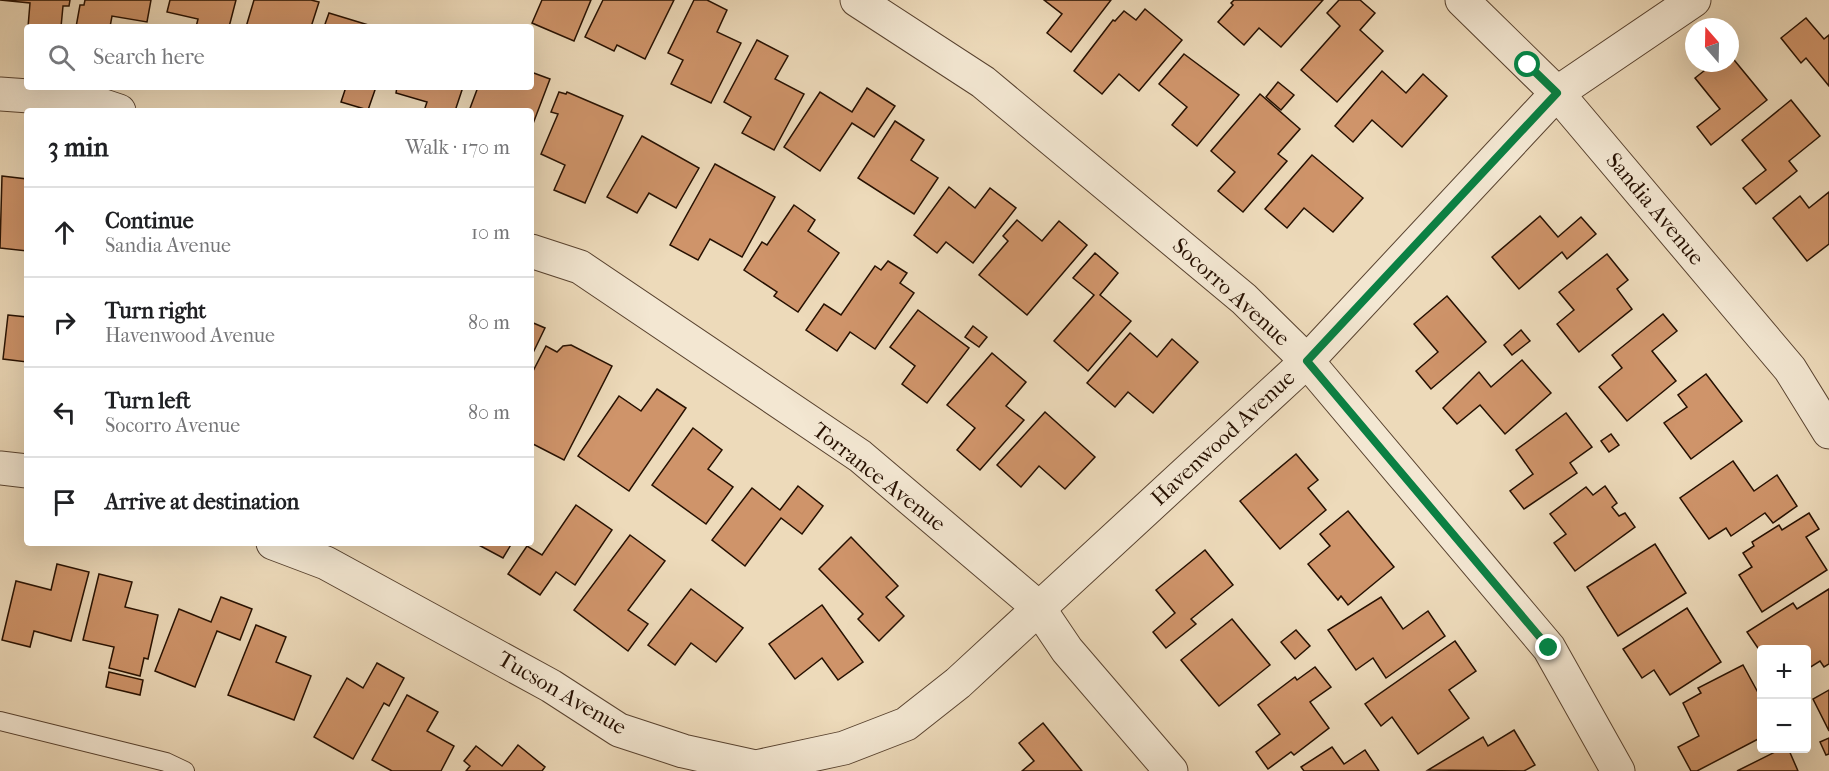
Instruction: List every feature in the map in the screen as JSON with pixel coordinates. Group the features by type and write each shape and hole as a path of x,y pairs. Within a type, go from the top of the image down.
{"street":[{"name":"Socorro Avenue","path":"857,0 983,82 1244,299 1307,361 1549,648 1618,771"},
{"name":"Sandia Avenue","path":"1462,0 1557,93 1790,369 1829,432"},
{"name":"Havenwood Avenue","path":"1038,607 1307,361 1557,93 1695,0"},
{"path":"0,94 86,100 110,108"},
{"name":"Torrance Avenue","path":"534,251 580,267 860,456 1038,607 1067,650 1172,771"},
{"path":"0,468 24,471"},
{"name":"Tucson Avenue","path":"281,546 336,568 551,686 620,729 683,751 756,767 844,748 906,724 958,683 1038,607"}],"lane":[{"path":"0,721 166,762 185,771"}],"building":[{"path":"0,0 70,0 69,6 63,6 61,24 28,24 30,3"},
{"path":"85,0 151,0 147,22 112,16 111,24 77,24 80,5 84,5"},
{"path":"170,0 236,0 230,24 197,24 198,19 167,12"},
{"path":"254,0 319,2 312,24 247,24"},
{"path":"542,0 591,0 574,41 532,23"},
{"path":"603,0 674,0 645,59 617,45 614,51 585,37"},
{"path":"694,0 707,0 727,10 717,32 741,43 711,103 671,84 683,60 668,53"},
{"path":"1044,0 1111,0 1071,52 1047,33 1062,14"},
{"path":"1234,0 1323,0 1281,47 1259,28 1244,45 1218,22 1233,5 1231,3"},
{"path":"1339,0 1360,0 1375,13 1360,30 1383,51 1337,102 1301,70 1340,26 1327,13"},
{"path":"1145,9 1182,40 1139,91 1119,74 1102,94 1074,71 1113,20 1115,21 1124,11 1136,20"},
{"path":"329,13 365,24 325,24"},
{"path":"1806,18 1824,39 1829,35 1829,86 1806,58 1801,63 1781,38"},
{"path":"757,40 788,56 775,79 804,94 774,150 742,133 751,117 724,102"},
{"path":"1184,54 1239,95 1197,146 1172,125 1187,107 1159,84"},
{"path":"1739,66 1767,100 1711,145 1697,127 1720,109 1695,78 1703,72 1739,72"},
{"path":"1382,71 1406,93 1423,74 1447,96 1402,147 1372,120 1353,142 1335,126"},
{"path":"534,73 550,79 534,121 534,108 470,108 477,90 534,90"},
{"path":"1278,82 1294,95 1281,110 1266,97"},
{"path":"867,88 895,106 874,137 852,123 820,171 784,147 820,92 852,112"},
{"path":"345,90 375,90 369,108 341,102"},
{"path":"396,90 462,90 456,108 425,108 427,102 396,93"},
{"path":"559,92 566,94 567,92 623,116 585,203 554,190 565,165 541,154 558,114 551,112"},
{"path":"1260,94 1300,129 1278,154 1287,161 1243,212 1218,191 1235,172 1211,151"},
{"path":"1791,100 1820,136 1789,161 1797,171 1756,204 1743,188 1766,170 1742,140"},
{"path":"895,121 924,140 911,160 938,178 914,214 858,178"},
{"path":"642,136 699,168 676,208 649,193 637,213 607,197"},
{"path":"1312,155 1363,198 1333,232 1304,208 1287,228 1265,209"},
{"path":"715,164 775,197 742,257 710,239 698,260 670,245"},
{"path":"2,176 24,179 24,251 0,248"},
{"path":"949,187 975,208 990,188 1016,208 973,263 946,242 937,253 914,235"},
{"path":"1829,192 1829,244 1807,261 1773,218 1800,196 1809,208"},
{"path":"794,205 815,220 808,231 839,253 798,312 774,296 777,292 744,270 762,242 767,245"},
{"path":"1540,216 1558,237 1581,217 1596,234 1567,259 1562,252 1519,289 1492,257"},
{"path":"1017,220 1042,241 1059,221 1087,245 1027,315 979,275 1008,241 1003,236"},
{"path":"1095,253 1118,273 1100,295 1131,321 1088,371 1054,341 1094,295 1073,278"},
{"path":"1607,254 1628,280 1617,289 1632,309 1579,352 1557,324 1574,310 1559,292"},
{"path":"888,261 907,273 900,283 914,293 875,349 850,332 837,351 806,330 824,304 841,315 875,266 881,270"},
{"path":"1447,296 1486,342 1431,389 1416,371 1438,352 1414,324"},
{"path":"918,310 969,348 927,403 902,384 915,366 890,347"},
{"path":"1663,314 1677,331 1652,351 1676,381 1627,421 1599,387 1622,368 1612,355"},
{"path":"8,315 24,317 24,362 3,359"},
{"path":"534,323 545,328 534,351"},
{"path":"973,326 987,337 979,347 965,337"},
{"path":"1521,330 1530,341 1512,355 1504,345"},
{"path":"1130,333 1157,357 1172,339 1198,362 1153,413 1128,392 1115,407 1087,383"},
{"path":"571,345 612,366 564,460 534,445 534,369 546,346 557,352 563,346"},
{"path":"992,353 1026,382 1006,406 1024,420 980,470 957,450 975,428 947,405"},
{"path":"1522,360 1551,393 1505,434 1480,405 1457,424 1443,408 1479,372 1491,387"},
{"path":"1706,374 1742,421 1691,459 1664,423 1687,407 1678,395"},
{"path":"657,389 686,408 629,491 578,456 619,396 641,411"},
{"path":"1045,412 1095,457 1065,489 1039,466 1021,487 997,465"},
{"path":"1566,413 1592,447 1570,463 1577,473 1524,509 1510,491 1533,474 1516,450"},
{"path":"693,428 722,450 708,469 733,487 706,524 652,485"},
{"path":"1611,434 1619,445 1609,452 1601,441"},
{"path":"1296,454 1318,480 1308,488 1326,510 1280,549 1240,501"},
{"path":"1733,461 1754,491 1777,475 1797,506 1773,523 1765,513 1731,536 1726,528 1709,539 1680,498"},
{"path":"798,486 823,506 802,534 781,518 745,566 712,540 752,488 780,510"},
{"path":"1605,486 1617,503 1612,507 1619,516 1625,513 1635,527 1575,571 1554,543 1566,534 1550,514 1586,487 1593,495"},
{"path":"576,505 612,530 575,585 556,572 540,595 508,574 527,546 542,555"},
{"path":"1348,511 1394,567 1348,605 1341,596 1338,600 1308,564 1330,546 1320,534"},
{"path":"1809,513 1819,529 1806,537 1827,570 1762,612 1739,575 1752,567 1743,553 1754,546 1752,542 1779,525 1782,530"},
{"path":"630,535 665,561 628,610 648,624 628,651 574,610"},
{"path":"851,537 898,586 886,597 904,616 879,641 858,619 863,614 819,569"},
{"path":"1655,544 1686,593 1618,636 1587,587"},
{"path":"481,546 510,546 503,558"},
{"path":"1205,550 1233,585 1191,619 1196,624 1166,648 1153,632 1175,613 1156,590"},
{"path":"57,564 89,572 71,641 34,631 30,647 2,640 16,581 51,590"},
{"path":"99,574 132,582 125,607 158,615 148,659 144,658 140,676 109,668 114,647 83,640"},
{"path":"691,589 743,628 716,662 691,643 675,665 648,645"},
{"path":"1829,589 1829,664 1824,667 1820,661 1811,667 1811,645 1757,647 1747,632 1793,603 1797,609"},
{"path":"221,597 252,609 240,640 217,631 195,687 155,671 179,609 211,622"},
{"path":"1381,597 1403,629 1428,611 1445,636 1386,678 1373,658 1356,670 1328,630"},
{"path":"822,605 863,662 838,680 822,658 795,679 769,644"},
{"path":"1687,608 1721,662 1670,695 1654,670 1642,678 1623,649"},
{"path":"1232,619 1270,665 1219,706 1181,660"},
{"path":"256,625 286,637 276,662 311,676 294,720 228,695"},
{"path":"1296,630 1310,646 1295,659 1281,642"},
{"path":"1455,641 1476,671 1449,690 1469,718 1418,754 1392,717 1381,726 1365,704"},
{"path":"377,663 404,678 389,706 384,703 353,759 314,737 347,678 363,688"},
{"path":"1743,665 1757,691 1757,740 1697,771 1691,771 1678,747 1699,736 1683,703 1701,693 1698,688"},
{"path":"1315,667 1331,687 1310,702 1329,728 1294,755 1291,752 1268,769 1256,752 1280,734 1258,705 1295,677 1297,680"},
{"path":"109,672 143,680 140,695 106,687"},
{"path":"1829,690 1829,731 1813,699"},
{"path":"407,695 438,712 427,731 454,746 441,771 392,771 372,760"},
{"path":"1043,723 1082,771 1022,771 1034,761 1019,743"},
{"path":"1514,730 1535,765 1524,771 1428,770 1483,737 1488,746"},
{"path":"1829,738 1829,754 1826,755 1820,742"},
{"path":"518,745 545,767 542,771 466,771 470,766 464,761 476,746 502,766"},
{"path":"1332,747 1344,764 1365,750 1379,771 1304,771 1301,767"},
{"path":"1773,753 1790,753 1798,771 1737,771"}],"route":[{"path":"1528,65 1557,93 1307,361 1549,648"}]}
